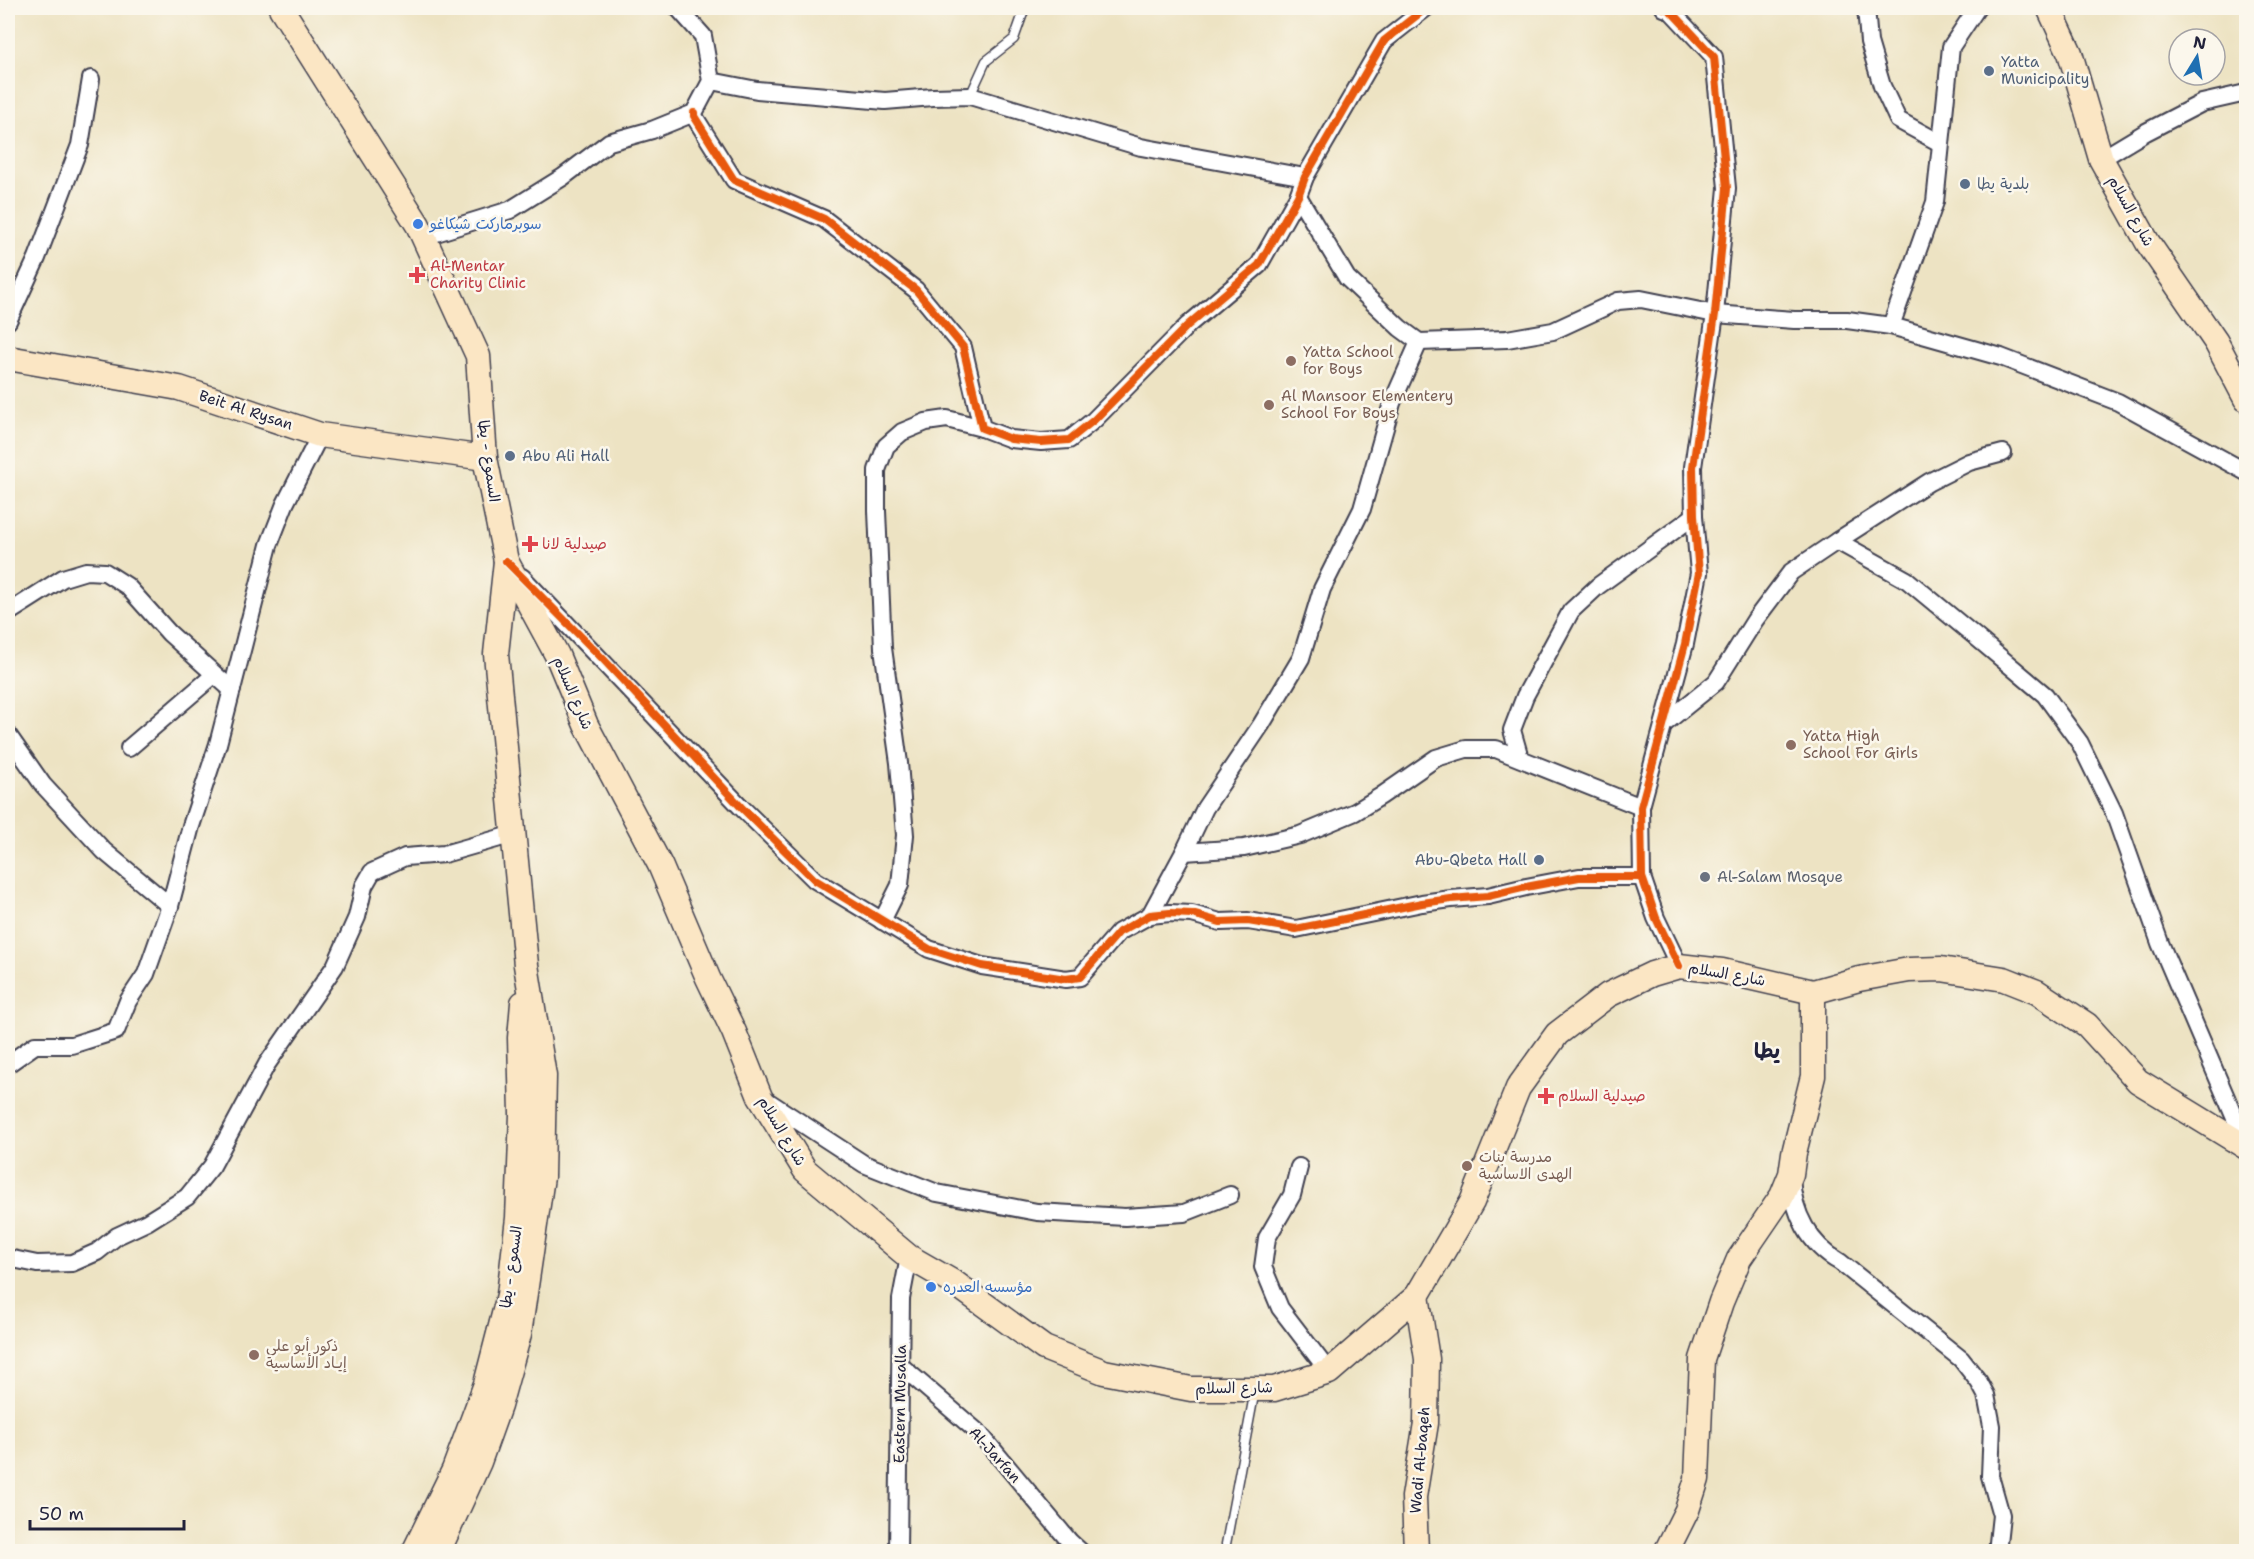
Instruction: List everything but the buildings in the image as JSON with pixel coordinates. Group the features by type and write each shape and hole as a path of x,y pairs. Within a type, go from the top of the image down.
{"main road":[{"name":"السموع - يطا","path":"280,8 423,237 478,356 485,458 506,561 496,654 526,965 544,1076 542,1177 533,1251 519,1334 499,1406 479,1462 438,1551"},
{"name":"شارع السلام","path":"2049,8 2070,53 2101,159 2148,243 2216,342 2247,399"},
{"name":"Beit Al Rysan","path":"8,358 179,388 320,435 485,458"},
{"name":"شارع السلام","path":"506,561 557,655 586,725 660,865 708,978 734,1032 760,1097 805,1170 909,1257 956,1284 1044,1347 1104,1372 1191,1389 1274,1389 1329,1372 1417,1296 1472,1202 1518,1088 1557,1034 1608,995 1652,974 1679,966 1722,971 1813,992 1859,979 1909,970 1941,969 2004,979 2037,992 2087,1025 2138,1081 2247,1145"},
{"name":"السموع - يطا","path":"414,1551 454,1470 486,1384 509,1295 518,1218 522,1114 520,1038 526,965"},
{"path":"1666,1551 1687,1510 1697,1479 1702,1359 1721,1302 1739,1259 1782,1196 1791,1174 1813,1076 1813,992"},
{"name":"Wadi Al-baqeh","path":"1416,1551 1414,1497 1426,1423 1427,1359 1417,1296"}],"street":[{"path":"423,237 510,210 563,177 609,142 652,130 694,113 711,81 703,36 678,8"},
{"path":"882,921 900,885 905,835 899,762 883,648 876,511 877,470 886,446 902,432 926,422 947,419 982,428 1011,439 1041,442 1069,440 1094,420 1188,325 1259,265 1298,196 1305,177 1384,41 1426,8"},
{"path":"1668,8 1714,57 1727,188 1715,314 1693,467 1699,573 1685,644 1641,807 1642,877 1656,918 1679,966"},
{"path":"1866,8 1869,42 1882,86 1898,120 1940,143"},
{"path":"1891,326 1935,202 1950,47 1977,8"},
{"path":"8,321 37,258 80,145 91,79"},
{"path":"711,81 757,90 885,101 970,96 1141,147 1305,177"},
{"path":"2101,159 2202,103 2247,93"},
{"path":"694,113 734,180 824,219 916,290 963,347 982,428"},
{"path":"1298,196 1347,278 1400,328 1419,342 1507,339 1553,331 1618,302 1641,299 1715,314 1794,320 1847,320 1891,326 2001,357 2118,402 2247,472"},
{"path":"1150,915 1184,852 1204,808 1261,725 1301,658 1323,589 1362,509 1392,404 1419,342"},
{"path":"8,1064 35,1046 72,1045 116,1031 128,1001 146,974 170,906 191,826 218,744 269,545 285,504 320,435"},
{"path":"1664,724 1716,682 1755,620 1791,572 1939,477 1969,462 2003,453"},
{"path":"1520,758 1512,729 1525,696 1571,611 1598,586 1694,516"},
{"path":"1837,541 1906,580 1967,630 2045,695 2080,742 2114,813 2160,943 2247,1145"},
{"path":"506,561 604,660 741,807 815,880 929,949 982,966 1066,979 1080,977 1119,932 1150,915 1192,914 1220,922 1248,921 1296,929 1422,903 1451,898 1488,896 1579,877 1642,877"},
{"path":"8,613 40,590 69,576 86,571 105,572 127,586 169,633 232,690"},
{"path":"129,748 214,675"},
{"path":"8,735 43,785 104,851 170,906"},
{"path":"1184,852 1244,848 1300,835 1355,812 1406,780 1422,766 1451,752 1481,748 1496,749 1641,807"},
{"path":"8,1258 37,1264 72,1263 97,1252 117,1236 147,1222 187,1197 212,1167 267,1064 335,966 357,917 364,886 372,872 405,857 444,854 514,834"},
{"path":"760,1097 864,1164 937,1193 1036,1212 1125,1217 1184,1213 1230,1195"},
{"path":"1299,1167 1292,1196 1267,1238 1263,1267 1280,1308 1329,1372"},
{"path":"1791,1174 1798,1214 1813,1239 1823,1250 1961,1359 1979,1382 1988,1403 1992,1426 1990,1476 2001,1515 1997,1551"},
{"name":"Eastern Musalla","path":"898,1551 901,1299 909,1257"},
{"name":"Al-Jarfan","path":"901,1366 980,1434 1070,1542 1081,1551"}],"lane":[{"path":"970,96 986,61 1014,39 1024,8"},
{"path":"1226,1544 1255,1389"}],"cycle path":[{"path":"694,113 734,180 824,219 916,290 963,347 982,428 1011,439 1041,442 1069,440 1094,420 1188,325 1259,265 1298,196 1305,177 1384,41 1426,8"},
{"path":"1664,8 1670,10 1714,57 1727,188 1715,314 1693,467 1699,573 1685,644 1641,807 1642,877 1656,918 1679,966"},
{"path":"506,561 604,660 741,807 815,880 929,949 982,966 1066,979 1080,977 1119,932 1150,915 1192,914 1220,922 1248,921 1296,929 1422,903 1488,896 1579,877 1642,877"}],"place":[{"name":"Yatta Municipality","path":"1989,71"},
{"name":"بلدية يطا","path":"1965,184"},
{"name":"سوبرماركت شيكاغو","path":"418,224"},
{"name":"Al-Mentar Charity Clinic","path":"417,275"},
{"name":"Yatta School for Boys","path":"1291,361"},
{"name":"Al Mansoor Elementery School For Boys","path":"1269,405"},
{"name":"Abu Ali Hall","path":"510,456"},
{"name":"صيدلية لانا","path":"530,544"},
{"name":"Yatta High School For Girls","path":"1791,745"},
{"name":"Abu-Qbeta Hall","path":"1539,860"},
{"name":"Al-Salam Mosque","path":"1705,877"},
{"name":"صيدلية السلام","path":"1546,1096"},
{"name":"مدرسة بنات الهدى الاساسية","path":"1467,1166"},
{"name":"مؤسسه العدره","path":"931,1287"},
{"name":"ذكور أبو علي إيـاد الأساسية","path":"254,1355"}],"district":[{"name":"يطا","path":"1767,1051"}]}
